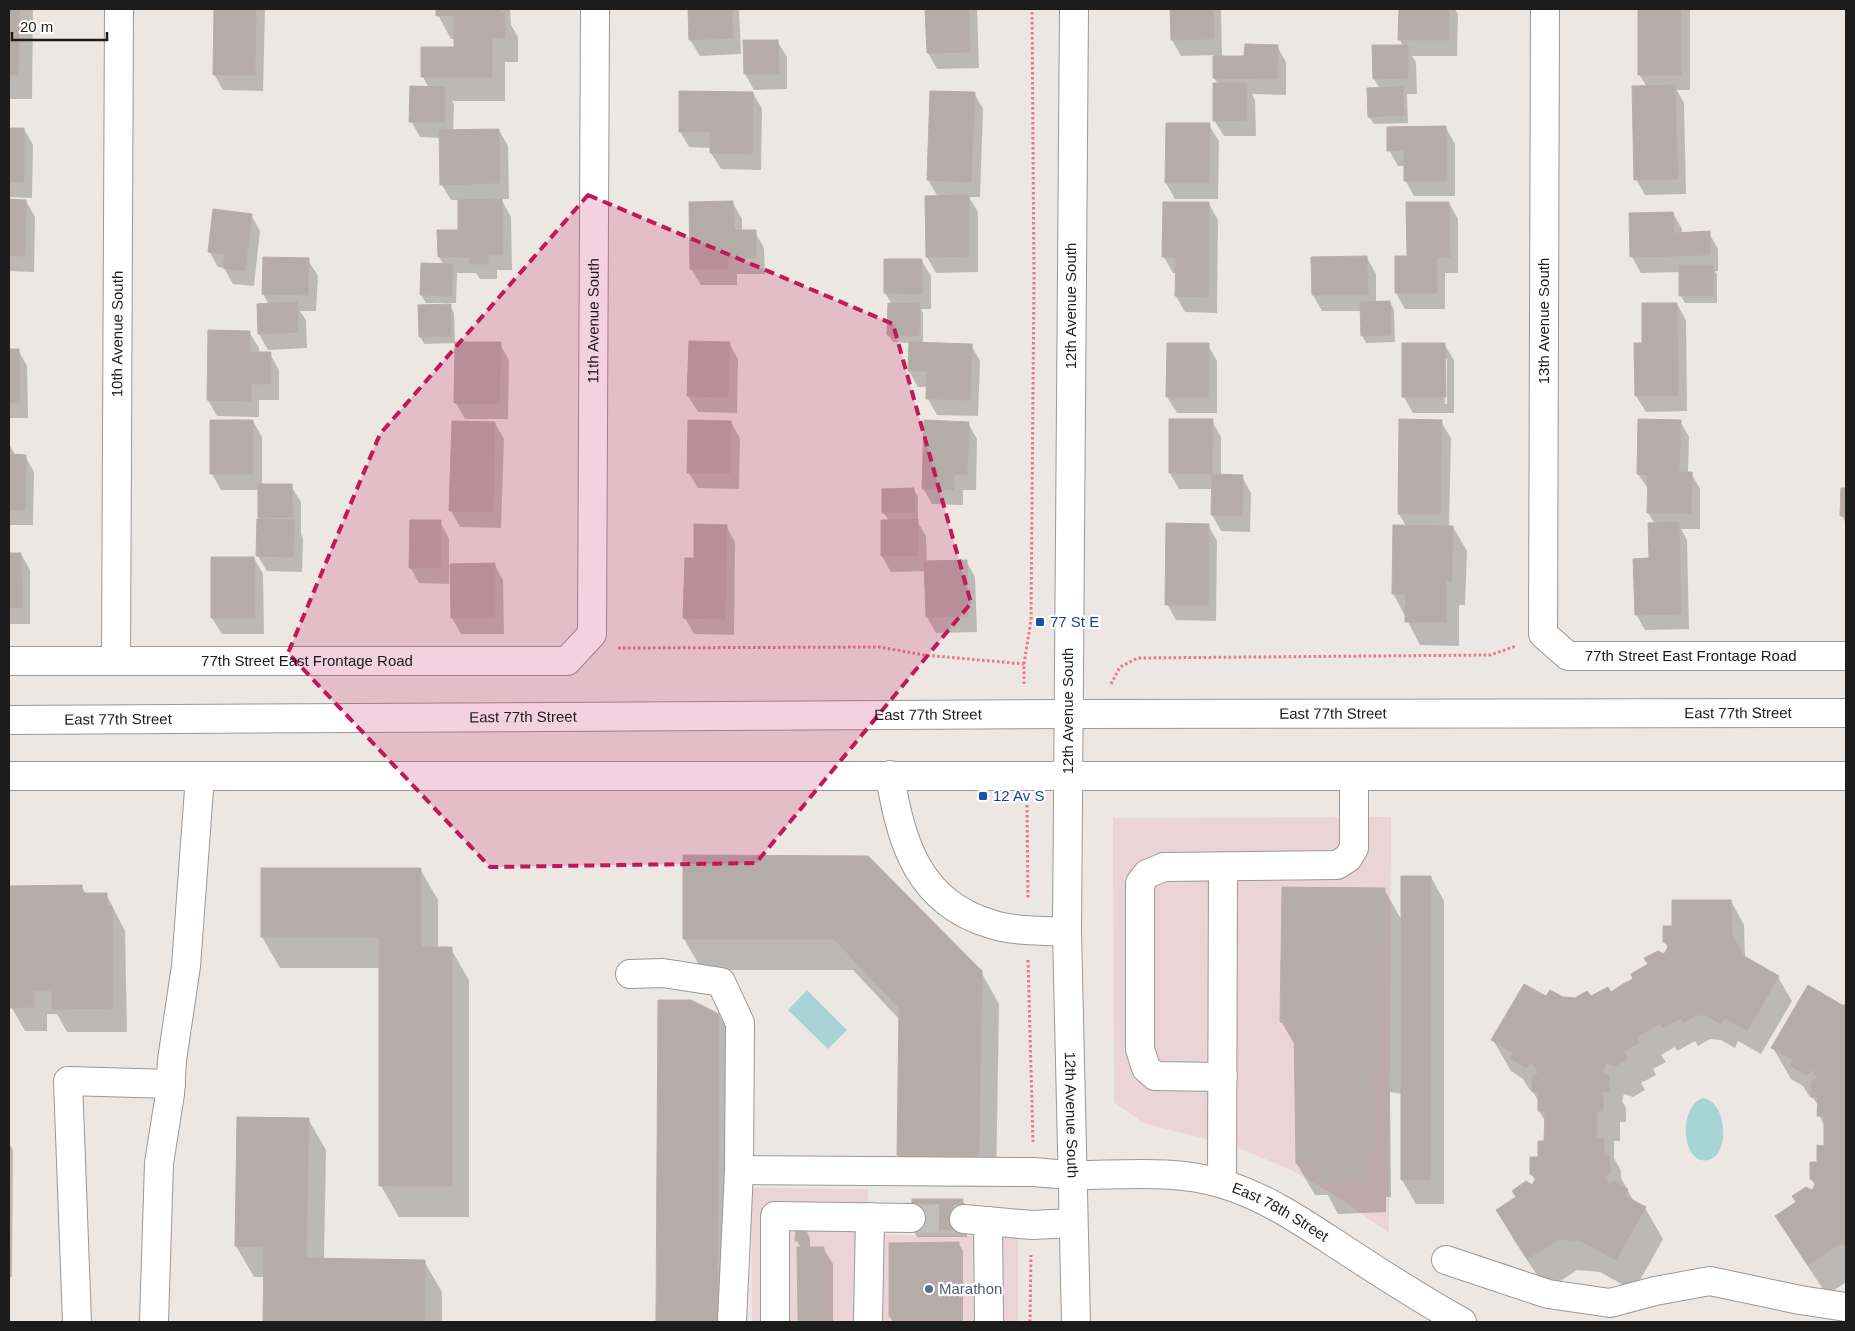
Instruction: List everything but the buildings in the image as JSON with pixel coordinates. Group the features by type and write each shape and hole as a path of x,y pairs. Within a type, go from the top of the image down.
{"street":[{"name":"10th Avenue South","path":"116,660 119,9"},
{"name":"11th Avenue South","path":"592,634 595,9"},
{"name":"12th Avenue South","path":"1074,9 1067,932 1076,1322"},
{"name":"13th Avenue South","path":"1543,634 1545,9"},
{"name":"77th Street East Frontage Road","path":"9,661 567,661 592,634"},
{"name":"77th Street East Frontage Road","path":"1543,634 1568,656 1846,656"},
{"name":"East 77th Street","path":"9,720 1025,714 1846,713"},
{"path":"890,775 895,808 903,838 913,861 927,882 947,902 966,914 990,924 1009,928 1067,932"},
{"path":"9,776 1846,776"},
{"path":"154,1322 159,1163 186,966 200,776"},
{"path":"1222,1077 1155,1076 1146,1068 1140,1049 1140,884 1148,874 1164,867 1338,865 1348,858 1354,848 1354,776"},
{"path":"1222,1183 1223,867"},
{"path":"630,974 663,973 721,982 740,1023 739,1170 732,1322"},
{"path":"77,1322 68,1082 170,1084"},
{"name":"East 78th Street","path":"739,1170 1162,1175 1222,1183 1255,1196 1286,1212 1428,1304 1462,1322"},
{"path":"775,1322 775,1216 911,1218"},
{"path":"868,1322 870,1217"},
{"path":"989,1322 976,1220 1032,1224 1073,1224"},
{"path":"1446,1260 1548,1294 1610,1303 1655,1290 1710,1280 1800,1300 1846,1307"}],"path":[{"path":"1025,714 1024,664 1031,620 1034,278 1032,9"},
{"path":"592,634 619,649 879,647 924,655 1024,664"},
{"path":"1111,714 1111,681 1120,666 1138,658 1490,655 1543,634"},
{"path":"1026,775 1034,1172"},
{"path":"1030,1322 1032,1224"}],"highlighted area":[{"path":"588,195 893,324 971,603 756,863 490,867 288,653 380,434"}],"shaded area":[{"path":"1391,817 1389,1233 1333,1194 1289,1169 1234,1146 1143,1123 1114,1102 1113,818"},
{"path":"751,1188 868,1189 868,1235 1018,1236 1018,1322 752,1322"}],"water":[{"path":"807,990 847,1030 828,1049 788,1010"},
{"path":"1703,1098 1711,1102 1717,1109 1723,1129 1723,1140 1720,1149 1715,1156 1708,1160 1699,1159 1693,1154 1688,1145 1686,1135 1686,1123 1689,1112 1695,1103"}],"tunnel":[{"path":"911,1218 964,1219"}],"place":[{"name":"77 St E","path":"1040,622"},
{"name":"12 Av S","path":"983,796"},
{"name":"Marathon","path":"929,1289"}]}
